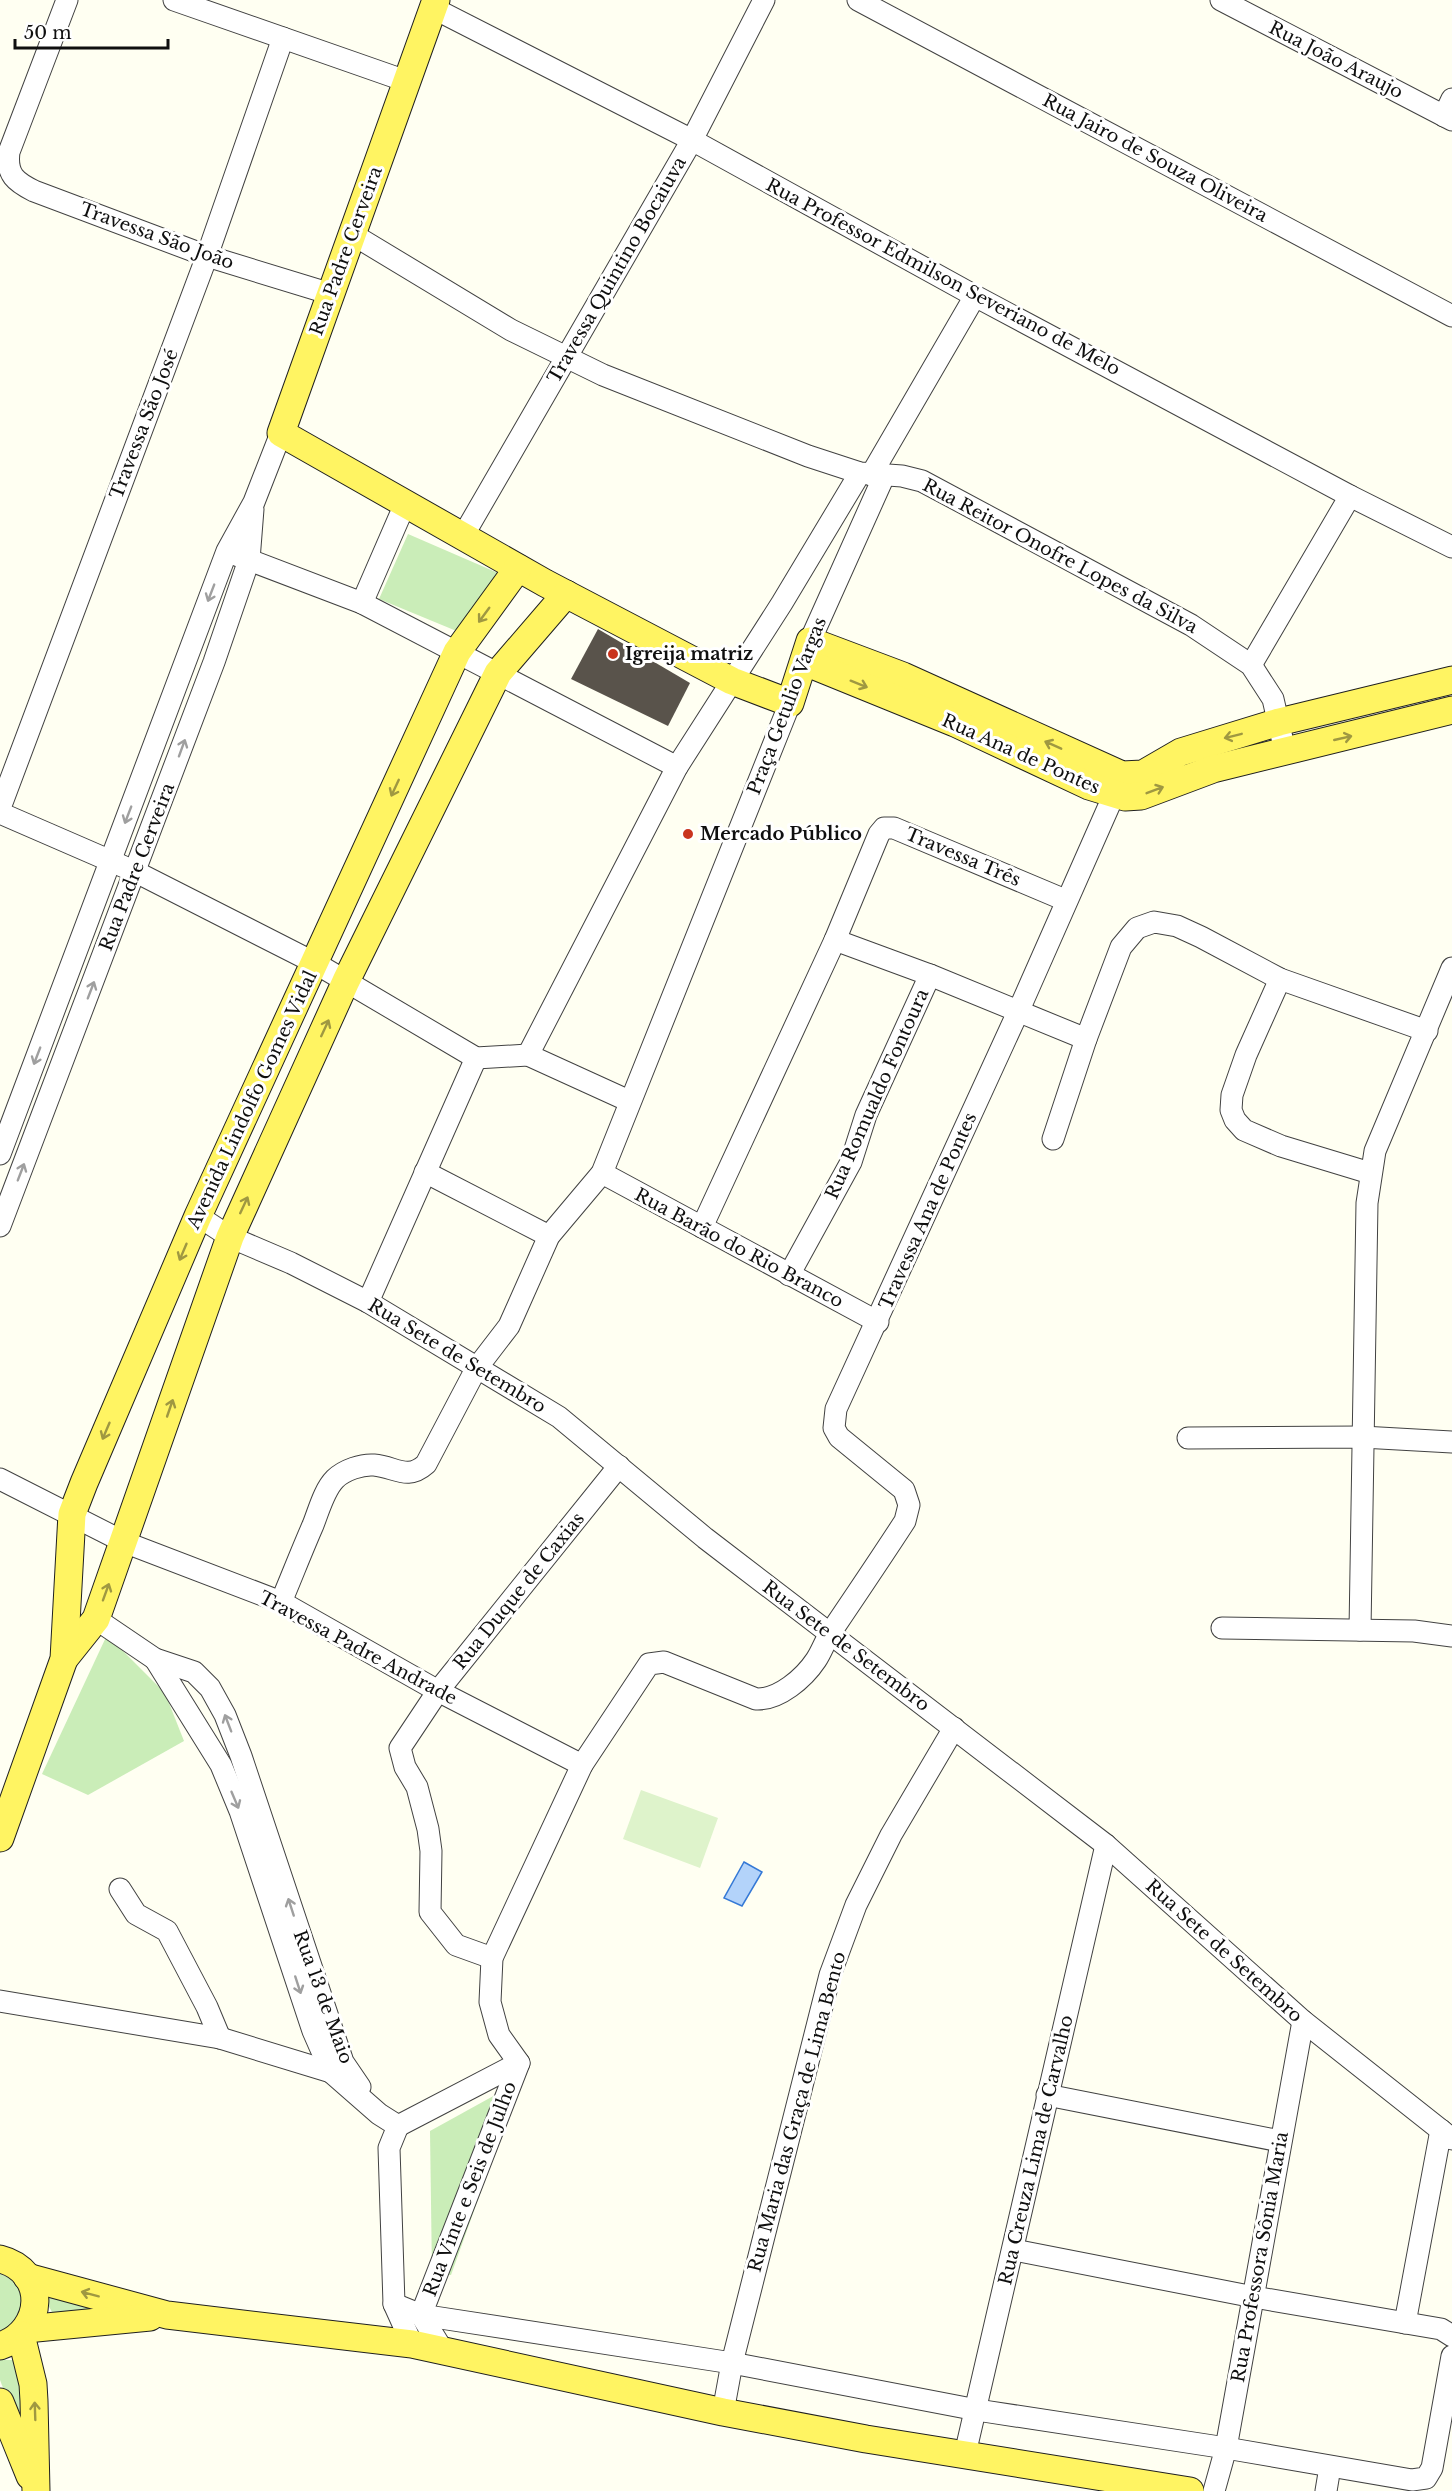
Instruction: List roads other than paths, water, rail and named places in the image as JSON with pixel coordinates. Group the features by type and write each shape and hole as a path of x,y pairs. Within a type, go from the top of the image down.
{"main road":[{"name":"Rua Padre Cerveira","path":"281,433 434,4"},
{"path":"281,433 566,594 732,681 790,703"},
{"name":"Avenida Lindolfo Gomes Vidal","path":"0,1838 64,1659 72,1514 198,1216 457,652 519,568"},
{"name":"Avenida Lindolfo Gomes Vidal","path":"64,1659 96,1619 230,1237 346,981 498,673 566,594"},
{"name":"Praça Getulio Vargas","path":"790,703 807,652"},
{"name":"Rua Ana de Pontes","path":"807,652 903,676 1141,796 1214,769 1452,710"},
{"name":"Rua Ana de Pontes","path":"1118,785 1143,774 1180,752 1279,722 1452,680"},
{"path":"1379,698 1386,727"},
{"path":"9,2259 167,2315 442,2349 723,2412 866,2439 1190,2491"},
{"path":"9,2259 33,2288 35,2301 34,2313 16,2337"},
{"path":"16,2337 167,2315"},
{"path":"16,2337 31,2375 34,2401 36,2491"},
{"path":"0,2402 36,2491"}],"street":[{"name":"Travessa São João","path":"67,0 9,152 8,166 11,176 19,183 207,255 331,294"},
{"path":"174,0 406,81"},
{"name":"Travessa Quintino Bocaiuva","path":"463,536 692,140 764,0"},
{"name":"Rua Jairo de Souza Oliveira","path":"858,0 886,6 1452,316"},
{"name":"Rua João Araujo","path":"1221,0 1449,112"},
{"name":"Rua Professor Edmilson Severiano de Melo","path":"434,4 692,140 975,296 1452,548"},
{"name":"Travessa São José","path":"0,808 207,255 283,38"},
{"name":"Rua Reitor Onofre Lopes da Silva","path":"352,234 511,330 603,375 808,456 872,474 922,481 1181,619 1251,664 1273,699 1285,751"},
{"name":"Praça Getulio Vargas","path":"528,1054 677,767 732,681 872,474 975,296"},
{"name":"Rua Padre Cerveira","path":"0,1154 227,551 254,502 281,433"},
{"name":"Praça Getulio Vargas","path":"807,652 872,474"},
{"path":"1251,664 1350,496"},
{"name":"Rua Padre Cerveira","path":"0,1226 136,872 249,560 254,502"},
{"path":"362,603 405,504"},
{"path":"227,551 362,603 677,767"},
{"name":"Praça Getulio Vargas","path":"281,1602 322,1500 335,1479 343,1473 370,1465 408,1474 418,1471 426,1464 476,1369 509,1326 549,1236 602,1173 790,703"},
{"name":"Travessa Ana de Pontes","path":"844,1616 905,1521 909,1505 904,1490 839,1437 834,1428 836,1409 878,1322 1118,785"},
{"path":"0,813 136,872 315,963 476,1058 528,1054 629,1101"},
{"name":"Travessa Três","path":"835,940 879,834 884,828 894,828 1065,900"},
{"path":"1053,1139 1086,1039 1122,947 1137,928 1154,922 1177,926 1201,936 1280,979 1426,1031"},
{"path":"702,1227 835,940 930,975 1086,1039"},
{"path":"1360,1630 1367,1203 1370,1173 1375,1151 1452,968"},
{"name":"Rua Romualdo Fontoura","path":"789,1275 851,1162 866,1115 930,975"},
{"path":"1280,979 1246,1055 1232,1095 1231,1110 1235,1120 1244,1130 1281,1146 1370,1173"},
{"path":"368,1302 476,1058"},
{"path":"424,1172 549,1236"},
{"name":"Rua Barão do Rio Branco","path":"602,1173 878,1322"},
{"name":"Rua Sete de Setembro","path":"198,1216 230,1237 291,1263 368,1302 559,1417 705,1539 1106,1845 1303,2021 1447,2134"},
{"path":"1188,1438 1362,1437 1452,1442"},
{"name":"Rua Duque de Caxias","path":"492,1958 456,1946 430,1912 431,1851 428,1829 417,1787 405,1767 400,1748 438,1691 619,1466"},
{"name":"Travessa Padre Andrade","path":"0,1479 123,1542 281,1602 438,1691 582,1765"},
{"name":"Rua Vinte e Seis de Julho","path":"442,2349 421,2315 519,2063 499,2035 490,2002 492,1958 582,1765 649,1664 664,1662 756,1699 764,1699 779,1693 816,1661 830,1633 844,1616"},
{"name":"Rua 13 de Maio","path":"96,1619 155,1659 194,1672 210,1688 225,1715 241,1756 337,2067"},
{"path":"1222,1628 1414,1631 1452,1636"},
{"name":"Rua 13 de Maio","path":"155,1659 220,1765 240,1811 313,2031 337,2067 379,2114 398,2126"},
{"name":"Rua Maria das Graça de Lima Bento","path":"723,2412 732,2363 830,1975 856,1905 891,1835 954,1728"},
{"path":"220,1765 241,1756"},
{"name":"Rua Creuza Lima de Carvalho","path":"965,2454 1106,1845"},
{"path":"120,1889 136,1914 167,1931 207,2007 220,2038"},
{"path":"0,2001 220,2038 337,2067"},
{"name":"Rua Professora Sônia Maria","path":"1214,2491 1226,2448 1303,2021"},
{"path":"412,2344 394,2304 389,2148 398,2126 519,2063"},
{"path":"1047,2095 1280,2142"},
{"path":"1405,2323 1447,2134"},
{"path":"1014,2250 1254,2298 1442,2329 1452,2336"},
{"path":"394,2304 421,2315 732,2363 977,2410 1226,2448 1412,2480 1426,2478 1432,2468 1452,2356"},
{"path":"1326,2491 1330,2467"}],"water":[{"path":"744,1862 762,1872 742,1906 724,1898"}],"place":[{"name":"Igreija matriz","path":"613,654"},
{"name":"Mercado Público","path":"688,834"}]}
